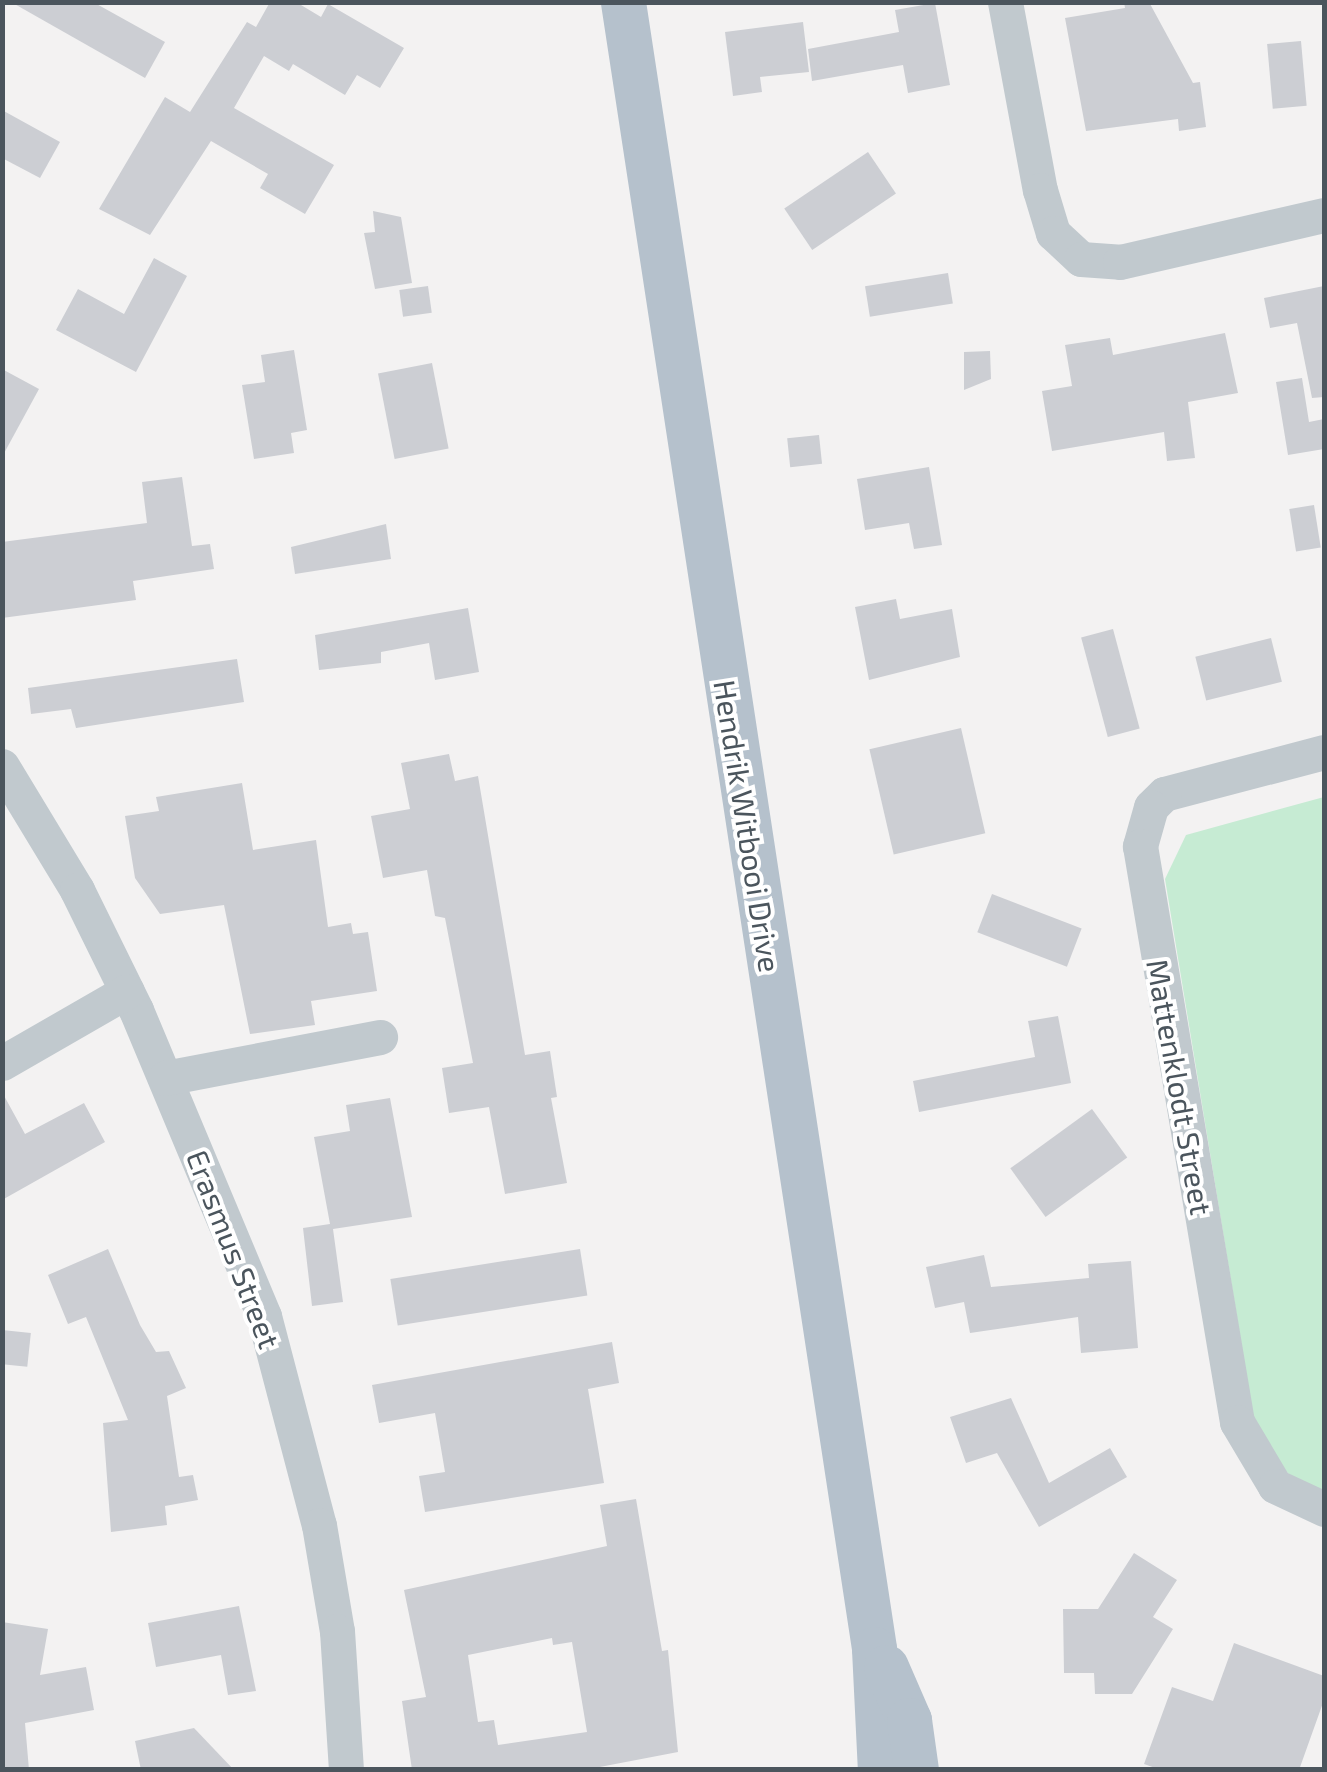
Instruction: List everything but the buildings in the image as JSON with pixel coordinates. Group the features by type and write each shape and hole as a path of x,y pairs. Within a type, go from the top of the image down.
{"main road":[{"name":"Hendrik Witbooi Drive","path":"623,2 874,1649 880,1770"},
{"name":"Hendrik Witbooi Drive","path":"874,1649 897,1685 909,1720 916,1770"},
{"path":"909,1720 941,1770"}],"street":[{"path":"1005,2 1044,204 1053,234 1081,259 1120,262 1324,216"},
{"name":"Mattenklodt Street","path":"1324,752 1164,794 1151,807 1140,846 1237,1422 1275,1486 1324,1508"},
{"name":"Erasmus Street","path":"2,766 77,890 126,992 238,1250 284,1384 331,1596 346,1770"},
{"path":"2,1063 126,992"},
{"path":"165,1078 380,1037"}],"green space":[{"path":"1324,797 1324,1506 1268,1455 1255,1427 1165,879 1186,835"}]}
